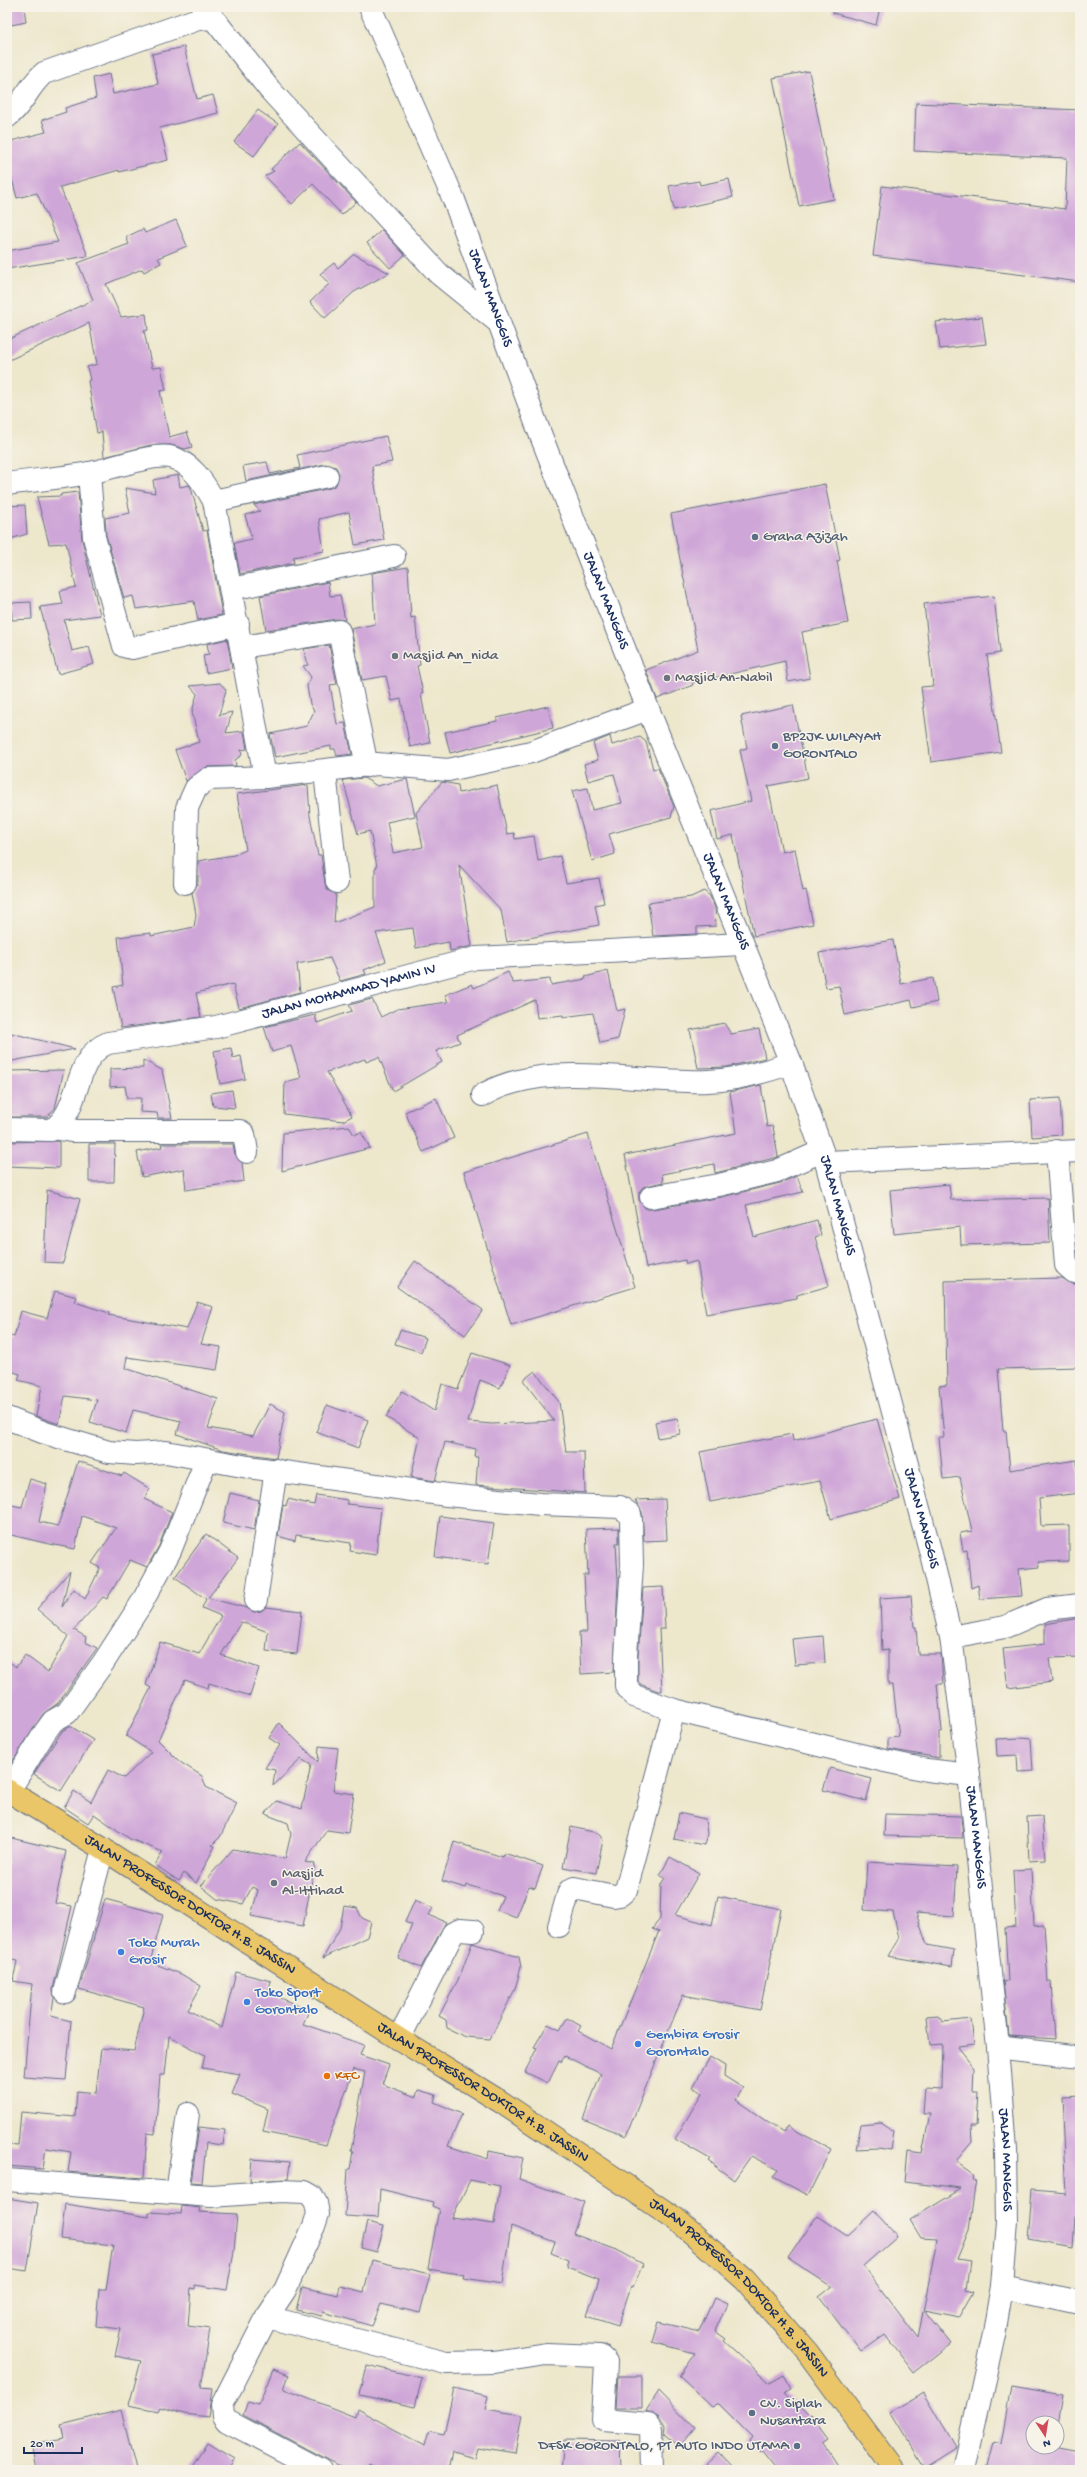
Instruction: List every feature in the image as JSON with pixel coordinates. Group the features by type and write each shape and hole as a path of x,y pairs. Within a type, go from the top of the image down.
{"highway":[{"name":"JALAN PROFESSOR DOKTOR H.B. JASSIN","path":"8,1791 103,1848 399,2039 501,2102 676,2219 745,2280 808,2353 894,2470"}],"street":[{"name":"JALAN MANGGIS","path":"370,7 454,200 498,322 648,709 791,1063 824,1157 854,1260 951,1637 969,1774 998,2047 1006,2150 1007,2214 1002,2286 978,2411 964,2470"},
{"path":"7,118 20,106 36,79 44,73 198,19 213,18 270,90 439,274 498,322"},
{"path":"7,484 89,473 153,458 169,457 189,467 203,481 214,501 238,624 265,778"},
{"path":"89,473 94,537 124,646 132,648 238,624"},
{"path":"214,501 327,476"},
{"path":"231,589 394,556"},
{"path":"242,647 339,631 367,766"},
{"path":"185,883 188,808 196,788 208,779 265,778 325,772 377,764 448,770 531,752 648,709"},
{"path":"325,772 337,882"},
{"name":"JALAN MOHAMMAD YAMIN IV","path":"54,1128 66,1117 88,1058 96,1049 108,1044 216,1027 476,958 742,944"},
{"path":"483,1095 512,1082 548,1077 610,1076 709,1081 751,1074 791,1063"},
{"path":"7,1129 51,1130 54,1128 71,1131 240,1131 244,1134 246,1152"},
{"path":"1057,1151 1066,1265 1074,1272 1080,1272"},
{"path":"651,1197 719,1185 777,1171 824,1157 1080,1151"},
{"path":"7,1418 45,1432 109,1452 136,1454 166,1452 206,1461 447,1495 540,1504 614,1507 626,1510 630,1514 632,1537 626,1686 634,1696 674,1710 885,1761 927,1770 969,1774"},
{"path":"8,1791 53,1721 67,1713 104,1663 141,1604 170,1551 206,1461"},
{"path":"256,1600 276,1470"},
{"path":"951,1637 1005,1627 1047,1609 1080,1605"},
{"path":"559,1926 569,1891 574,1888 614,1896 620,1895 626,1890 674,1710"},
{"path":"65,1992 103,1848"},
{"path":"399,2039 453,1932 460,1930 474,1931"},
{"path":"998,2047 1080,2057"},
{"path":"177,2193 188,2114"},
{"path":"7,2180 211,2196 295,2191 312,2196 316,2203 318,2214 314,2226 285,2290 267,2317 222,2405 223,2416 233,2425 320,2470"},
{"path":"1002,2286 1080,2303"},
{"path":"267,2317 446,2363 494,2362 546,2354 600,2356 606,2362 603,2420 648,2424 651,2428 652,2470"}],"building":[{"path":"8,7 24,7 26,22 11,25"},
{"path":"834,7 880,7 876,25 833,13"},
{"path":"184,47 197,99 213,95 218,113 160,128 168,160 119,172 119,170 60,187 88,256 7,269 7,251 58,242 37,193 17,198 7,160 7,142 46,132 42,120 66,112 65,108 96,98 93,78 109,74 113,94 158,84 152,54"},
{"path":"809,71 834,199 799,206 773,78"},
{"path":"916,103 1080,110 1080,282 873,256 882,186 1065,209 1067,158 914,151"},
{"path":"258,110 278,124 254,156 234,142"},
{"path":"300,142 356,202 342,215 313,184 292,204 265,176 274,171 271,169"},
{"path":"729,179 733,197 674,210 669,186 699,181 700,185"},
{"path":"176,220 187,246 158,258 161,263 144,272 142,269 106,284 121,317 146,314 148,330 144,331 152,368 161,367 166,390 160,391 169,437 187,432 192,447 185,449 171,445 151,445 104,457 102,432 97,433 88,381 90,380 87,367 97,364 89,323 7,361 7,340 93,300 78,263 129,244 126,237 143,229 145,233"},
{"path":"382,230 405,255 390,268 367,243"},
{"path":"354,254 389,273 354,292 325,318 310,302 329,284 320,274 334,263 338,268"},
{"path":"982,317 986,344 940,349 936,322"},
{"path":"386,436 392,462 372,466 384,540 355,545 349,512 319,519 324,551 293,557 294,563 240,574 234,543 252,539 245,515 260,511 254,505 330,488 336,485 339,474 336,467 325,464 246,481 243,466 267,462 270,474 300,468 297,455"},
{"path":"178,475 180,487 189,485 191,488 203,531 207,530 222,615 198,620 194,601 136,609 133,596 124,598 106,535 105,518 130,513 125,488 155,493 153,480"},
{"path":"825,484 840,560 837,561 848,623 802,632 810,678 788,682 785,661 692,683 693,685 657,699 646,670 698,650 671,514"},
{"path":"78,492 82,540 100,615 64,620 72,651 89,647 94,664 58,674 40,607 63,604 60,591 76,587 66,543 49,544 37,497 61,496 61,494"},
{"path":"25,505 27,534 7,540 7,506"},
{"path":"408,567 411,618 415,617 420,665 417,666 423,693 421,694 430,743 410,747 401,699 392,701 386,676 362,680 351,629 375,624 372,573"},
{"path":"328,582 330,596 340,595 345,620 337,619 266,630 260,596"},
{"path":"994,596 1000,653 987,655 1001,752 931,762 921,687 933,686 924,604"},
{"path":"31,602 32,619 12,620 11,603"},
{"path":"227,639 232,668 206,673 203,655 209,654 207,644"},
{"path":"329,645 337,684 330,685 337,724 345,723 352,754 337,756 335,749 331,749 331,746 275,757 270,734 307,726 314,711 310,704 307,686 311,677 303,666 308,665 304,649"},
{"path":"220,683 226,690 219,715 232,712 226,733 244,731 247,749 241,750 242,755 235,760 236,766 207,767 186,781 175,750 199,742 192,712 197,694 190,686"},
{"path":"793,705 808,778 768,786 782,852 795,849 803,891 806,890 813,924 754,936 733,835 717,839 711,811 751,801 740,750 747,748 741,716"},
{"path":"548,706 553,728 450,753 445,732 497,721 497,718"},
{"path":"610,736 612,745 640,737 646,742 653,769 658,768 674,807 671,817 609,834 615,854 592,861 572,791 588,788 592,810 622,803 614,774 588,781 584,764 598,760 593,743"},
{"path":"364,778 377,786 407,779 415,816 387,822 393,853 423,847 416,813 442,782 458,785 459,793 497,785 507,834 514,833 515,839 534,836 538,861 560,856 566,883 599,878 604,903 595,905 599,925 507,942 501,910 459,865 472,946 450,951 449,942 416,948 413,928 376,933 386,961 364,970 366,974 340,981 330,958 297,964 300,992 239,1008 233,984 196,993 201,1017 121,1028 113,987 123,985 118,937 151,933 151,936 194,927 196,914 192,893 198,883 198,861 234,855 246,850 237,794 308,785 310,816 318,855 321,855 325,883 327,890 336,894 334,923 375,907 375,868 377,867 370,831 358,834 343,780"},
{"path":"704,891 710,896 715,908 716,926 697,927 697,934 653,936 648,903 691,897"},
{"path":"893,940 901,984 933,978 937,1002 913,1007 911,1000 845,1015 839,986 826,988 819,953"},
{"path":"608,971 617,1011 625,1009 618,1039 600,1043 593,1013 563,1017 563,1015 537,1018 535,1000 457,1035 460,1042 436,1051 442,1062 393,1091 379,1057 366,1062 365,1059 327,1072 352,1116 343,1121 284,1114 285,1082 301,1078 291,1046 272,1052 264,1027 315,1015 317,1023 352,1011 349,1005 372,999 381,1017 397,1009 448,1002 445,995 472,984 474,988 508,972 513,983 550,979 551,985 586,979 585,977"},
{"path":"724,1023 731,1034 759,1029 765,1058 727,1067 698,1068 690,1030"},
{"path":"7,1032 75,1049 7,1062"},
{"path":"231,1048 233,1058 241,1056 245,1079 220,1084 214,1051"},
{"path":"143,1060 162,1070 172,1118 158,1118 157,1113 140,1112 141,1098 127,1098 125,1086 110,1087 110,1069 143,1068"},
{"path":"64,1070 55,1108 47,1117 7,1117 7,1071"},
{"path":"761,1085 767,1127 773,1126 778,1157 715,1173 714,1164 662,1174 663,1182 643,1187 639,1192 639,1200 646,1209 653,1209 722,1197 780,1183 797,1176 803,1192 746,1205 754,1237 817,1220 821,1235 815,1237 829,1286 797,1295 797,1298 706,1314 697,1261 686,1264 685,1260 646,1268 625,1155 736,1133 730,1092"},
{"path":"232,1090 235,1108 213,1106 211,1093"},
{"path":"436,1098 454,1138 423,1152 405,1112"},
{"path":"1060,1098 1062,1135 1032,1137 1030,1100"},
{"path":"349,1126 354,1135 361,1132 370,1148 282,1171 283,1133"},
{"path":"588,1134 635,1287 511,1325 464,1172"},
{"path":"7,1142 59,1142 59,1168 7,1166"},
{"path":"89,1144 115,1144 114,1182 89,1182"},
{"path":"161,1144 233,1144 235,1154 242,1163 244,1181 186,1190 184,1169 142,1177 137,1152 162,1147"},
{"path":"949,1184 951,1200 1048,1198 1050,1243 961,1245 960,1227 894,1234 890,1190"},
{"path":"47,1190 80,1199 63,1263 44,1262"},
{"path":"415,1261 483,1310 465,1335 397,1287"},
{"path":"1062,1278 1073,1284 1080,1284 1080,1367 998,1369 1003,1431 1006,1431 1010,1470 1077,1460 1080,1493 1039,1498 1041,1526 1069,1525 1069,1561 1038,1562 1039,1567 1019,1569 1022,1596 980,1599 978,1585 971,1588 967,1550 963,1551 960,1533 972,1531 960,1477 943,1479 939,1437 944,1437 939,1386 947,1385 945,1281"},
{"path":"55,1291 77,1297 75,1302 109,1313 108,1315 187,1329 197,1302 213,1307 201,1344 221,1347 217,1370 127,1357 125,1368 218,1399 208,1428 253,1436 270,1404 285,1412 276,1458 223,1450 177,1434 181,1421 133,1410 126,1433 90,1422 97,1400 65,1396 59,1424 36,1416 42,1386 18,1380 20,1374 7,1370 7,1335 14,1337 21,1311 47,1318"},
{"path":"400,1330 426,1338 421,1352 395,1344"},
{"path":"472,1353 510,1365 500,1388 480,1380 468,1422 492,1424 554,1421 523,1380 535,1371 559,1402 566,1452 584,1452 585,1493 476,1485 478,1457 475,1457 476,1449 445,1442 435,1481 411,1477 420,1438 386,1417 402,1391 434,1411 442,1384 458,1389"},
{"path":"327,1405 368,1420 358,1448 316,1432"},
{"path":"678,1418 680,1434 658,1438 655,1422"},
{"path":"877,1419 900,1499 831,1519 820,1481 710,1502 700,1452 792,1434 793,1441"},
{"path":"78,1461 122,1476 124,1473 150,1489 144,1499 172,1512 159,1546 147,1567 130,1560 107,1599 103,1597 74,1630 86,1637 85,1642 97,1648 58,1703 43,1714 7,1770 7,1660 16,1667 25,1655 48,1672 68,1636 37,1609 70,1571 62,1607 74,1589 85,1599 100,1568 92,1563 116,1528 82,1516 75,1549 45,1543 7,1534 11,1505 22,1507 30,1479 47,1484 39,1522 58,1526"},
{"path":"230,1493 259,1500 254,1530 223,1523"},
{"path":"316,1495 347,1500 347,1504 381,1508 376,1555 350,1551 351,1543 296,1535 295,1541 278,1536 283,1505 286,1506 288,1499 314,1505"},
{"path":"665,1499 667,1540 644,1541 642,1512 635,1500"},
{"path":"440,1516 494,1523 488,1564 435,1557"},
{"path":"619,1528 619,1543 616,1543 618,1581 614,1672 581,1674 579,1632 587,1632 584,1575 588,1575 586,1529"},
{"path":"206,1534 238,1558 208,1598 247,1608 254,1612 261,1611 266,1607 302,1611 297,1654 266,1651 268,1632 241,1622 221,1655 259,1668 250,1696 209,1683 208,1688 185,1680 158,1740 180,1762 202,1776 206,1787 237,1803 220,1837 212,1845 215,1846 196,1883 184,1873 179,1881 155,1865 163,1852 130,1839 94,1814 88,1823 64,1807 74,1791 91,1802 108,1770 124,1778 151,1752 126,1736 151,1688 146,1685 160,1642 199,1654 221,1616 202,1608 206,1599 175,1577"},
{"path":"663,1587 665,1629 659,1629 662,1691 658,1691 638,1682 638,1656 643,1588"},
{"path":"911,1596 914,1627 916,1627 918,1654 941,1654 943,1684 937,1684 942,1731 939,1732 939,1758 888,1749 888,1738 899,1737 893,1685 888,1685 888,1650 882,1651 880,1598"},
{"path":"1080,1618 1080,1657 1049,1658 1052,1682 1008,1688 1003,1649 1045,1644 1045,1624"},
{"path":"823,1636 825,1663 795,1665 792,1639"},
{"path":"279,1723 318,1762 319,1746 338,1748 333,1791 354,1794 348,1833 327,1830 305,1862 315,1864 303,1926 251,1916 258,1890 252,1887 243,1904 217,1899 201,1886 233,1849 285,1859 291,1834 288,1823 265,1814 277,1801 302,1809 311,1765 301,1759 273,1786 275,1770 265,1768 280,1745 269,1738"},
{"path":"70,1726 93,1740 61,1791 34,1774 62,1731"},
{"path":"996,1739 1031,1739 1033,1771 1018,1772 1017,1755 997,1756"},
{"path":"830,1768 872,1779 866,1801 823,1790"},
{"path":"679,1813 705,1819 707,1834 704,1845 674,1839"},
{"path":"885,1814 961,1816 963,1838 884,1836"},
{"path":"1042,1816 1045,1860 1029,1861 1027,1817"},
{"path":"571,1827 598,1833 603,1840 596,1873 563,1867"},
{"path":"7,1837 66,1851 55,1903 72,1906 53,1989 54,1998 51,2016 71,2021 66,2080 24,2077 32,1984 13,1981 17,1961 7,1959"},
{"path":"454,1842 503,1857 504,1853 543,1866 535,1888 529,1886 516,1918 497,1910 503,1896 467,1885 466,1888 442,1881"},
{"path":"670,1857 699,1873 675,1915 712,1925 718,1896 781,1909 760,2010 683,1995 626,2136 583,2119 601,2074 565,2056 561,2062 559,2061 548,2083 525,2072 537,2048 534,2047 548,2024 560,2030 567,2018 581,2026 578,2031 611,2049 659,1931 652,1929 660,1919 661,1884 665,1878 660,1875"},
{"path":"867,1862 957,1867 954,1916 916,1913 927,1945 954,1950 952,1967 888,1956 899,1938 893,1912 864,1910"},
{"path":"1031,1869 1034,1926 1044,1925 1048,1982 1051,1982 1055,2039 1009,2036 1003,1981 1008,1980 1005,1928 1016,1927 1013,1870"},
{"path":"105,1899 163,1915 150,1962 181,1974 201,1986 188,2010 222,2028 236,1972 271,1981 268,1992 309,2011 303,2024 364,2045 360,2055 389,2065 382,2084 416,2097 418,2090 436,2095 434,2102 462,2114 448,2146 488,2159 489,2151 523,2158 519,2179 584,2202 573,2234 617,2250 643,2264 633,2287 631,2286 618,2326 587,2316 599,2279 567,2267 569,2260 551,2253 555,2242 511,2226 502,2284 464,2278 465,2275 428,2269 439,2209 432,2206 433,2202 380,2189 378,2218 345,2216 348,2169 350,2169 353,2151 351,2150 365,2072 354,2069 326,2145 263,2132 268,2109 232,2094 240,2074 202,2068 205,2055 169,2036 165,2075 160,2075 155,2134 147,2133 144,2178 68,2172 71,2152 46,2148 43,2169 7,2166 7,2144 18,2145 21,2112 75,2117 77,2091 96,2093 101,2048 134,2051 144,2007 79,1989","holes":["470,2180 500,2186 494,2224 452,2218"]},
{"path":"415,1900 433,1908 429,1915 446,1922 421,1968 398,1958 412,1925 405,1922"},
{"path":"344,1906 357,1908 362,1918 371,1922 367,1937 323,1958 340,1928"},
{"path":"472,1943 519,1957 521,1967 515,1989 490,2039 466,2037 447,2028 446,2020 439,2016 460,1976"},
{"path":"938,2016 943,2022 971,2019 974,2045 958,2047 974,2067 973,2091 978,2091 976,2126 971,2126 972,2142 956,2161 973,2173 974,2181 976,2179 969,2230 957,2259 970,2261 966,2289 974,2291 959,2317 924,2310 951,2344 914,2373 885,2335 861,2352 819,2297 832,2287 788,2258 817,2216 847,2236 874,2211 897,2236 863,2266 918,2338 937,2239 921,2238 910,2220 961,2189 904,2182 907,2152 922,2154 930,2114 923,2114 925,2088 941,2089 942,2044 930,2045 927,2017"},
{"path":"710,2057 725,2066 724,2076 743,2088 736,2100 783,2133 787,2126 831,2149 808,2195 773,2177 778,2170 751,2156 734,2180 708,2161 710,2159 675,2139 702,2093 693,2087"},
{"path":"1080,2096 1080,2216 1075,2217 1073,2247 1029,2239 1033,2191 1066,2194 1061,2097"},
{"path":"880,2122 894,2131 891,2150 877,2148 856,2149 861,2124"},
{"path":"199,2127 225,2130 223,2145 206,2143 202,2183 191,2182"},
{"path":"252,2159 290,2162 288,2179 250,2181"},
{"path":"7,2198 38,2203 27,2271 7,2268"},
{"path":"65,2204 149,2217 149,2212 181,2214 182,2206 200,2208 199,2212 237,2214 234,2251 227,2290 195,2285 195,2289 191,2288 188,2326 210,2329 201,2388 212,2389 208,2417 184,2414 160,2407 158,2411 129,2405 141,2361 115,2356 121,2329 96,2326 99,2289 106,2289 113,2245 61,2239"},
{"path":"367,2222 384,2226 377,2252 361,2248"},
{"path":"372,2260 430,2274 420,2313 381,2304 372,2326 323,2312 322,2316 296,2310 302,2287 338,2295 340,2286 364,2292"},
{"path":"714,2298 727,2304 715,2331 726,2339 724,2341 770,2383 784,2375 792,2389 784,2393 810,2418 812,2417 829,2440 823,2444 840,2470 779,2470 764,2451 762,2453 749,2441 752,2437 719,2404 712,2407 679,2376 695,2353 652,2342 658,2322 699,2332"},
{"path":"367,2365 422,2378 415,2407 360,2395"},
{"path":"273,2369 289,2375 284,2389 355,2417 357,2409 425,2446 429,2431 444,2434 454,2388 488,2396 485,2409 522,2415 515,2453 478,2447 475,2458 452,2452 448,2470 382,2470 369,2463 367,2470 353,2470 337,2465 243,2415 248,2401 259,2404"},
{"path":"618,2376 642,2376 642,2408 616,2408"},
{"path":"1011,2387 1063,2396 1060,2415 1025,2415 1025,2455 1065,2455 1065,2449 1080,2452 1080,2470 987,2470 994,2442 1001,2444"},
{"path":"659,2391 695,2428 680,2447 664,2434 665,2425 658,2416 646,2411"},
{"path":"924,2393 956,2447 924,2467 891,2413"},
{"path":"121,2410 136,2470 36,2470 31,2444 64,2438 61,2425"},
{"path":"564,2440 620,2441 621,2470 561,2470"},
{"path":"208,2443 235,2459 228,2470 191,2470"},
{"path":"719,2452 736,2470 700,2470"}],"place":[{"name":"Graha Azizah","path":"755,537"},
{"name":"Masjid An_nida","path":"395,656"},
{"name":"Masjid An-Nabil","path":"667,678"},
{"name":"BP2JK WILAYAH GORONTALO","path":"775,746"},
{"name":"Masjid Al-Ittihad","path":"274,1883"},
{"name":"Toko Murah Grosir","path":"121,1952"},
{"name":"Toko Sport Gorontalo","path":"247,2002"},
{"name":"Gembira Grosir Gorontalo","path":"638,2044"},
{"name":"KFC","path":"327,2076"},
{"name":"CV. Siplah Nusantara","path":"752,2413"},
{"name":"DFSK GORONTALO, PT AUTO INDO UTAMA","path":"797,2446"}]}
